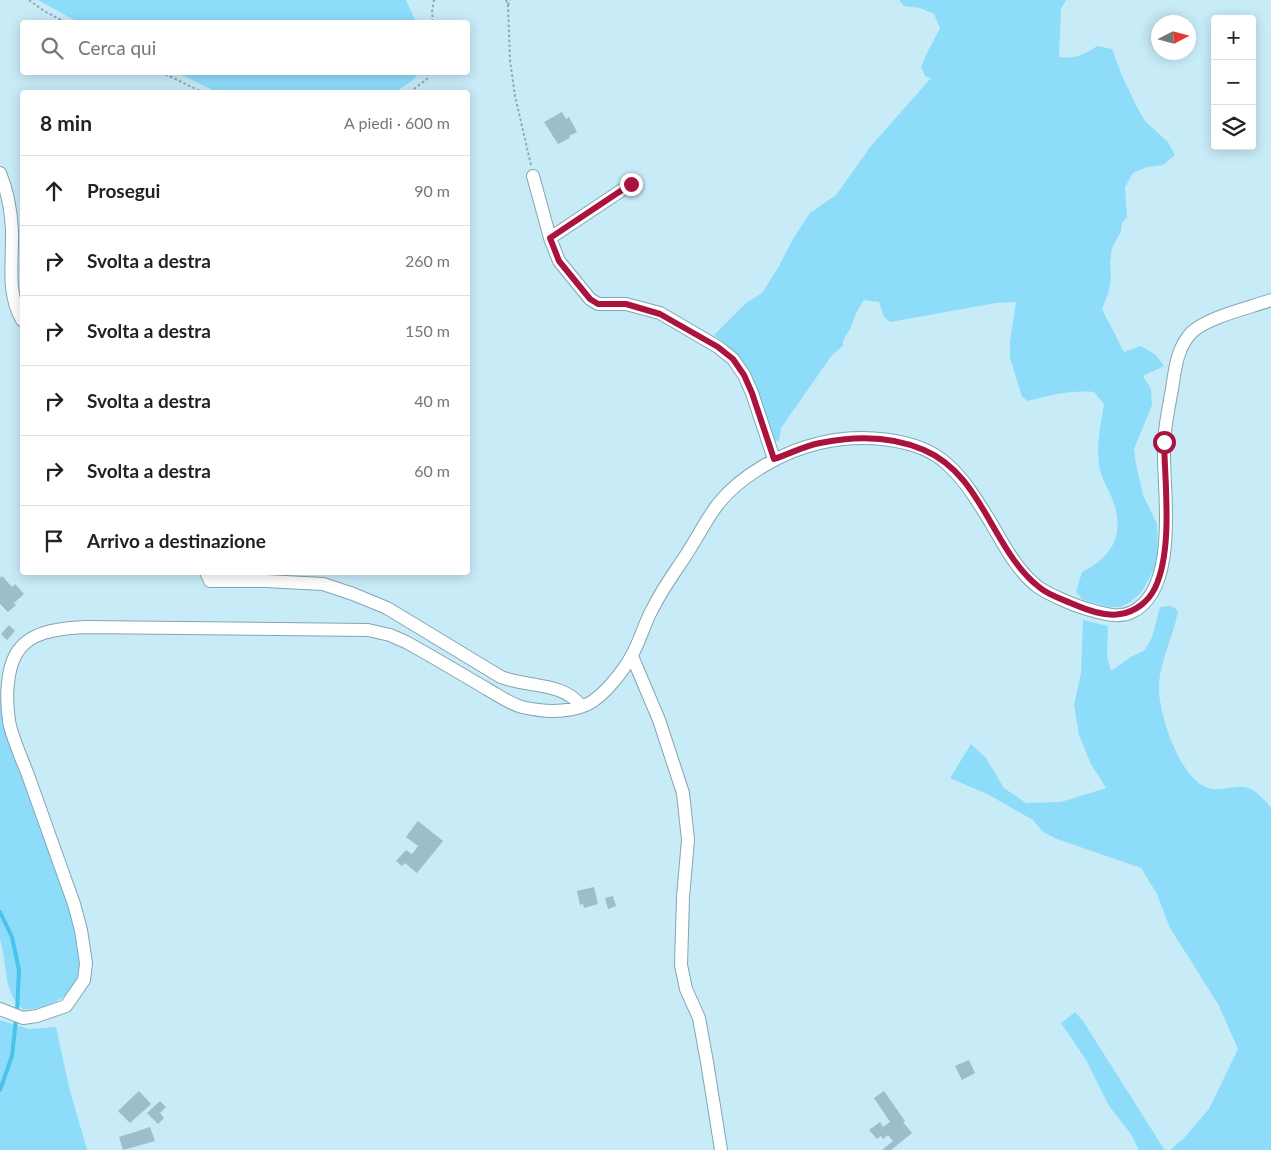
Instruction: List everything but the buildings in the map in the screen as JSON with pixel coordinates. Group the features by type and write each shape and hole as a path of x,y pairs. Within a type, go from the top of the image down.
{"street":[{"path":"0,173 10,210 12,228 12,293 20,316"},
{"path":"533,176 550,238 559,261 590,299 598,304 626,304 660,314 718,347 733,359 744,375 752,393 774,459"},
{"path":"550,238 631,184"},
{"path":"2,1010 23,1018 37,1016 66,1006 84,980 86,963 81,930 74,904 9,722 8,681 10,668 17,652 28,641 56,629 84,628 368,630 390,635 406,642 518,706 543,711 566,710 589,704 607,689 632,656 653,606 719,503 737,485 774,459 820,443 863,438 893,440 924,450 945,461 973,494 1006,549 1025,574 1040,588 1082,608 1117,615 1132,612 1155,589 1163,564 1166,527 1164,442 1175,366 1181,347 1190,334 1200,326 1271,300"},
{"path":"207,575 210,581 323,584 352,594 387,608 500,677 572,695 581,706"},
{"path":"632,656 659,720 683,793 688,840 683,897 681,965 686,989 699,1018 721,1150"}],"path":[{"path":"29,0 61,20"},
{"path":"433,20 434,0"},
{"path":"506,0 508,5 512,78 533,176"},
{"path":"508,5 510,0"},
{"path":"167,75 198,90"},
{"path":"413,90 427,79 428,75"}],"shaded area":[{"path":"38,0 406,0 415,20 74,20"},
{"path":"899,0 1066,0 1061,9 1059,57 1079,56 1097,46 1112,49 1123,78 1145,121 1168,142 1175,155 1163,165 1147,167 1133,173 1125,187 1127,217 1122,223 1121,231 1112,248 1110,263 1111,279 1102,309 1124,352 1141,346 1156,355 1164,366 1143,376 1151,389 1152,405 1134,449 1143,495 1157,524 1158,555 1154,570 1141,593 1129,603 1120,607 1109,607 1083,600 1076,592 1082,572 1092,567 1107,554 1116,538 1117,518 1115,507 1102,476 1098,457 1098,442 1104,404 1094,392 1068,392 1028,401 1022,397 1010,358 1010,342 1016,302 996,303 890,322 884,317 879,302 864,300 844,338 843,346 832,355 781,428 779,441 773,440 761,399 748,370 736,354 714,335 746,303 762,293 810,213 836,195 871,146 931,78 925,76 921,67 940,28 934,14 920,8 904,6"},
{"path":"181,75 417,75 399,90 213,90"},
{"path":"1170,606 1178,612 1162,666 1159,695 1166,725 1179,757 1196,781 1206,787 1217,789 1246,787 1256,792 1271,807 1271,1150 1170,1150 1184,1138 1209,1109 1238,1049 1218,1004 1170,928 1157,894 1141,868 1057,839 1043,832 1033,820 989,795 950,778 971,744 986,758 1004,788 1026,803 1061,802 1106,788 1091,764 1079,735 1074,705 1081,673 1083,620 1108,626 1107,656 1111,671 1145,650 1152,637 1160,607"},
{"path":"0,694 4,722 71,911 76,927 81,958 77,979 66,994 50,1004 31,1009 22,1009 10,991 0,939"},
{"path":"1075,1012 1083,1021 1164,1149 1167,1150 1139,1150 1131,1134 1109,1106 1086,1060 1061,1023"},
{"path":"0,1020 29,1029 56,1027 69,1087 87,1150 0,1150"}],"waterway":[{"path":"0,912 12,937 19,970 17,1012"},
{"path":"0,1090 12,1056 16,1019"}],"route":[{"path":"631,184 550,238 559,261 590,299 598,304 626,304 660,314 718,347 733,359 744,375 752,393 774,459 820,443 863,438 893,440 924,450 945,461 973,494 1006,549 1025,574 1040,588 1082,608 1108,615 1132,612 1146,600 1155,589 1163,564 1166,527 1164,442"}]}
